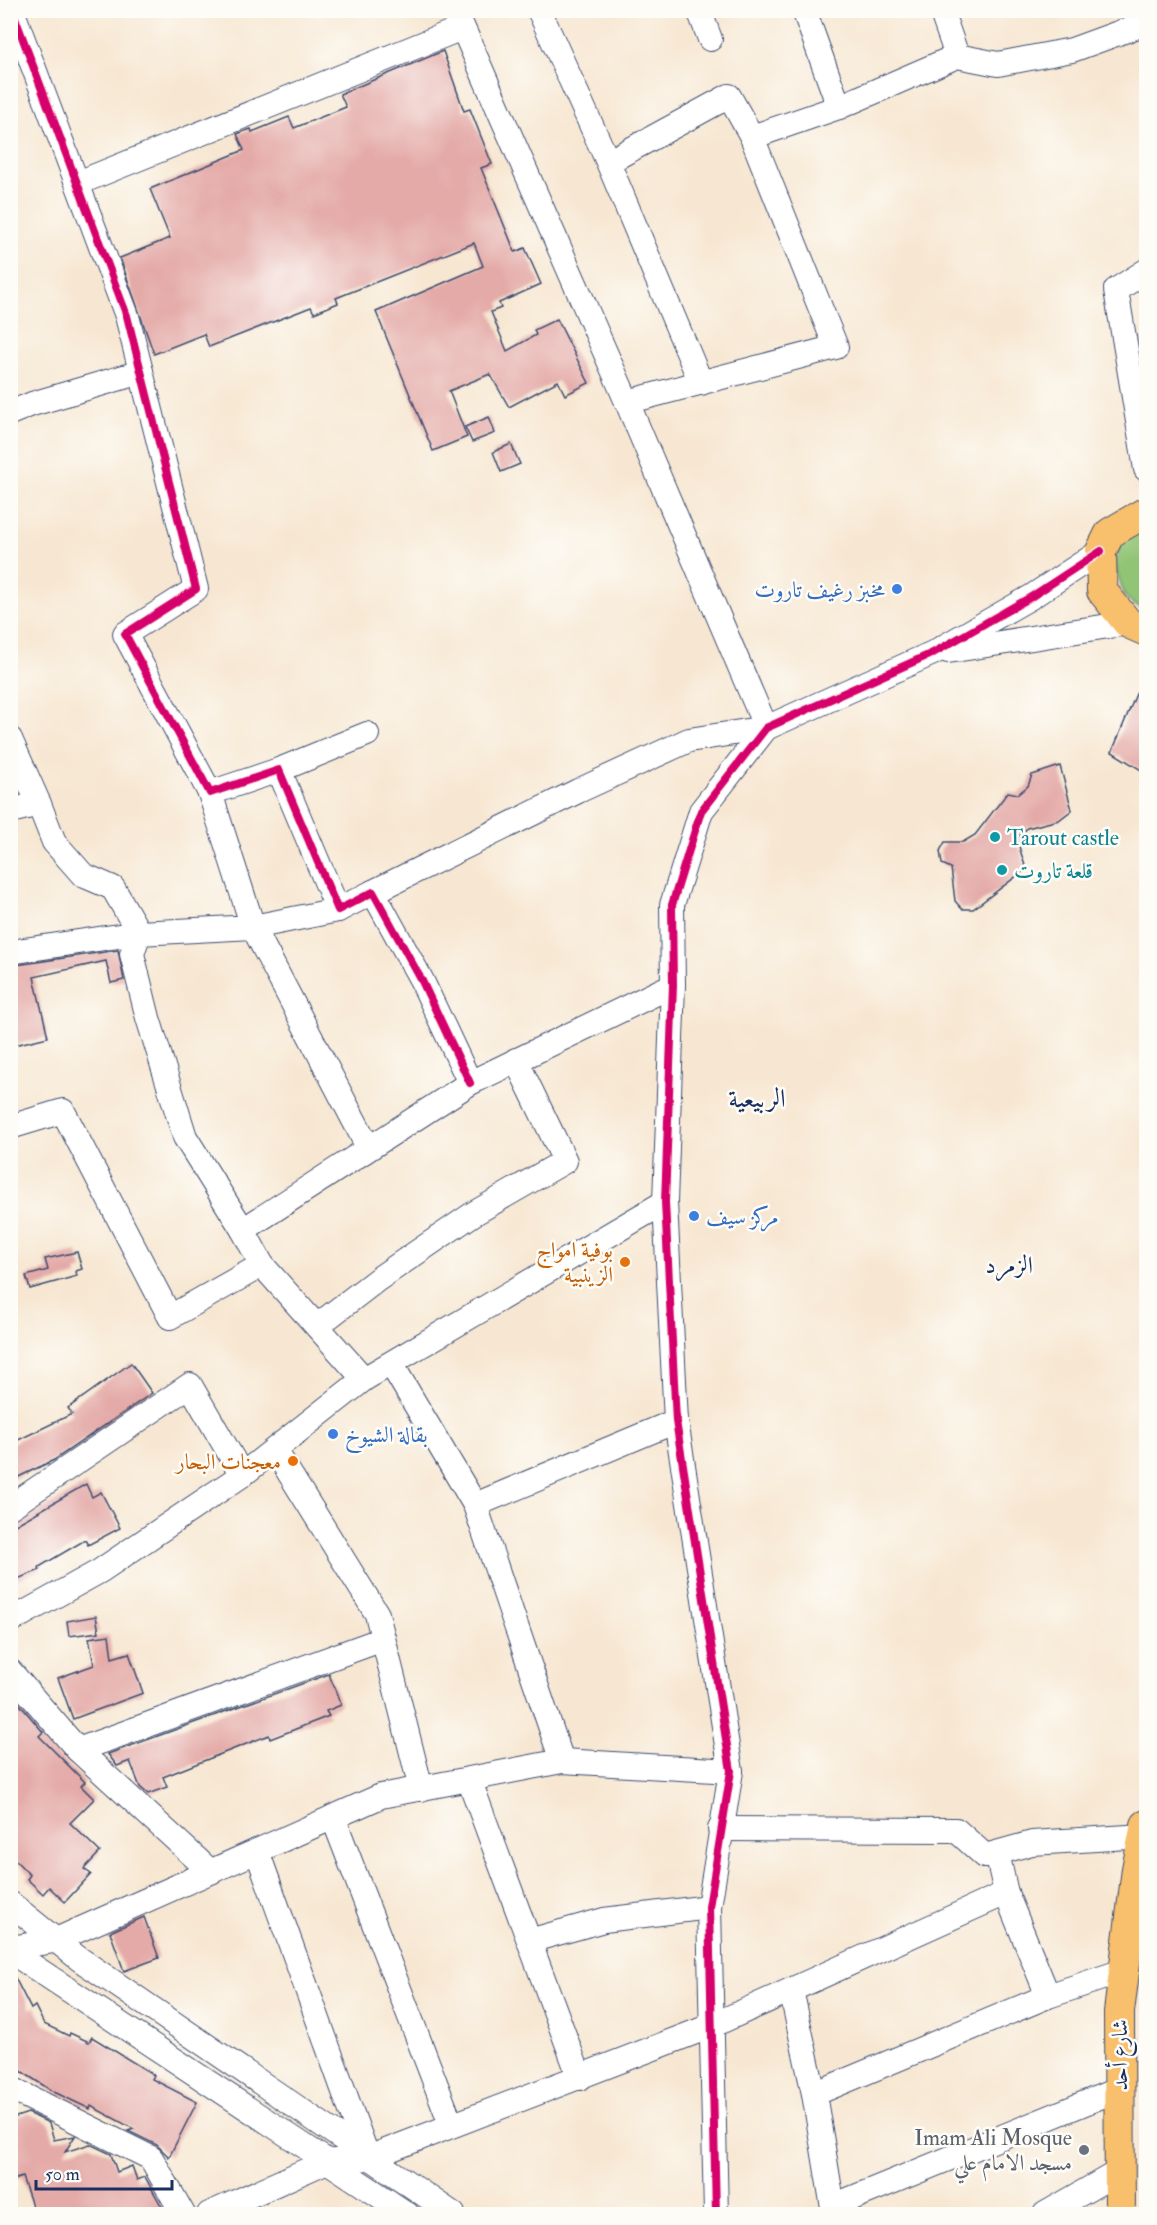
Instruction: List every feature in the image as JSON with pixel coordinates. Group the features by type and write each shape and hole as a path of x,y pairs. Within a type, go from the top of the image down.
{"main road":[{"path":"1141,629 1102,591 1101,551 1110,533 1146,512"},
{"name":"شارع أحد","path":"1120,2214 1119,2012 1123,1971 1142,1871 1145,1831"}],"street":[{"path":"12,10 127,316 196,589 125,634 210,793 253,927 368,1147"},
{"path":"539,10 608,162 701,383"},
{"path":"699,10 710,39"},
{"path":"804,10 839,107"},
{"path":"941,10 957,56"},
{"path":"78,183 459,20 627,402 766,728"},
{"path":"752,137 839,107 957,56 998,64 1072,50 1146,23"},
{"path":"608,162 729,96 752,137 836,347 627,402"},
{"path":"1146,271 1116,290 1146,470"},
{"path":"10,413 32,404 141,372"},
{"path":"10,952 139,933 253,927 338,910 568,796 689,740 766,728 933,653 1031,597 1101,551"},
{"path":"933,653 1141,629"},
{"path":"716,2214 709,1907 730,1771 676,1421 665,1203 673,985 672,905 701,811 766,728"},
{"path":"210,793 279,770 367,734"},
{"path":"10,739 54,842 83,875 113,888 139,933 132,954 148,1018 185,1137 262,1265 364,1379"},
{"path":"279,770 338,910"},
{"path":"10,811 39,804"},
{"path":"373,892 422,981 470,1083"},
{"path":"243,1230 470,1083 673,985"},
{"path":"317,1326 378,1279 473,1214 565,1161 516,1060"},
{"path":"10,1127 63,1111 170,1317 262,1265"},
{"path":"10,1621 100,1571 242,1475 364,1379 392,1365 665,1203"},
{"path":"392,1365 475,1505 562,1761"},
{"path":"10,1508 190,1384 242,1475"},
{"path":"475,1505 676,1421"},
{"path":"275,1449 377,1614 421,1789"},
{"path":"78,1750 383,1639"},
{"path":"10,1671 78,1750 211,1872"},
{"path":"10,1950 54,1941 381,1796 562,1761 730,1771"},
{"path":"469,1779 580,2078"},
{"path":"333,1817 451,2124"},
{"path":"720,1829 956,1830 985,1856 1032,1843 1145,1831"},
{"path":"256,1851 368,2158"},
{"path":"997,1853 1006,1893 1048,1996"},
{"path":"209,2214 325,2162 368,2158 451,2124 580,2078 711,2026 1006,1893"},
{"path":"10,1903 54,1941 453,2214"},
{"path":"529,1941 604,1920 709,1907"},
{"path":"10,1950 325,2162 407,2214"},
{"path":"814,2094 1048,1996 1123,1971"},
{"path":"791,1990 814,2094 834,2210 1119,2089"},
{"path":"10,2091 151,2158 183,2214"},
{"path":"1045,2214 1120,2171"}],"green space":[{"path":"1146,522 1146,609 1136,606 1125,597 1114,565 1121,540"}],"building":[{"path":"443,51 464,111 470,109 492,164 481,168 515,252 525,248 541,284 499,303 501,308 491,312 507,351 536,335 534,330 557,319 589,383 565,395 558,381 509,407 490,374 449,391 467,437 433,451 376,312 483,266 474,243 336,298 338,303 314,313 311,307 209,347 204,334 154,354 120,258 170,238 150,189 244,150 237,134 251,129 252,132 289,117 294,128 346,107 340,94"},
{"path":"489,417 495,433 472,442 465,427"},
{"path":"511,444 520,464 501,472 493,452"},
{"path":"1146,670 1146,773 1112,752"},
{"name":"Tarout castle","path":"1060,766 1072,810 1059,820 1027,828 1017,840 1026,869 973,909 962,909 955,901 951,868 942,864 940,851 945,842 963,842 975,835 1008,792 1018,794 1028,786 1032,775"},
{"path":"118,950 124,980 111,983 106,961 34,977 48,1037 10,1046 10,966"},
{"path":"77,1252 82,1269 76,1271 77,1276 30,1289 26,1276 48,1270 45,1259"},
{"path":"131,1363 152,1393 54,1460 10,1481 10,1444 72,1414 68,1408"},
{"path":"86,1484 92,1497 101,1492 120,1528 88,1545 85,1540 39,1567 40,1570 10,1582 10,1528"},
{"path":"96,1616 99,1632 69,1636 67,1621"},
{"path":"109,1635 112,1658 129,1653 143,1693 73,1719 58,1678 94,1665 89,1638"},
{"path":"329,1674 341,1705 326,1711 329,1716 270,1739 269,1735 163,1777 167,1787 148,1794 140,1787 130,1761 117,1766 108,1754"},
{"path":"10,1693 43,1732 39,1736 85,1782 81,1786 94,1799 70,1823 100,1852 84,1869 91,1874 65,1902 49,1887 43,1894 27,1879 30,1875 10,1855"},
{"path":"144,1917 159,1958 124,1971 110,1932"},
{"path":"10,1968 31,2009 35,2006 44,2024 69,2036 70,2033 89,2042 92,2037 154,2075 152,2079 197,2102 169,2157 157,2145 128,2131 134,2129 91,2106 90,2109 52,2091 10,2064"},
{"path":"28,2113 49,2123 54,2140 75,2136 65,2152 90,2144 111,2154 117,2172 132,2166 137,2180 145,2177 162,2207 143,2214 35,2214 22,2177 10,2181 10,2119"}],"cycle path":[{"path":"12,10 127,316 196,589 125,634 210,793 279,770 338,910 373,892 422,981 470,1083"},
{"path":"716,2214 709,1907 731,1771 676,1421 665,1202 673,985 672,905 701,811 766,728 933,653 1031,597 1101,551"}],"place":[{"name":"مخبز رغيف تاروت","path":"897,589"},
{"name":"Tarout castle","path":"995,837"},
{"name":"قلعة تاروت","path":"1002,870"},
{"name":"مركز سيف","path":"694,1216"},
{"name":"بوفية امواج الزينبية","path":"625,1262"},
{"name":"بقالة الشيوخ","path":"333,1434"},
{"name":"معجنات البحار","path":"293,1461"},
{"name":"Imam Ali Mosque مسجد الامام علي","path":"1084,2150"}],"district":[{"name":"الربيعية","path":"757,1098"},
{"name":"الزمرد","path":"1009,1265"}]}
